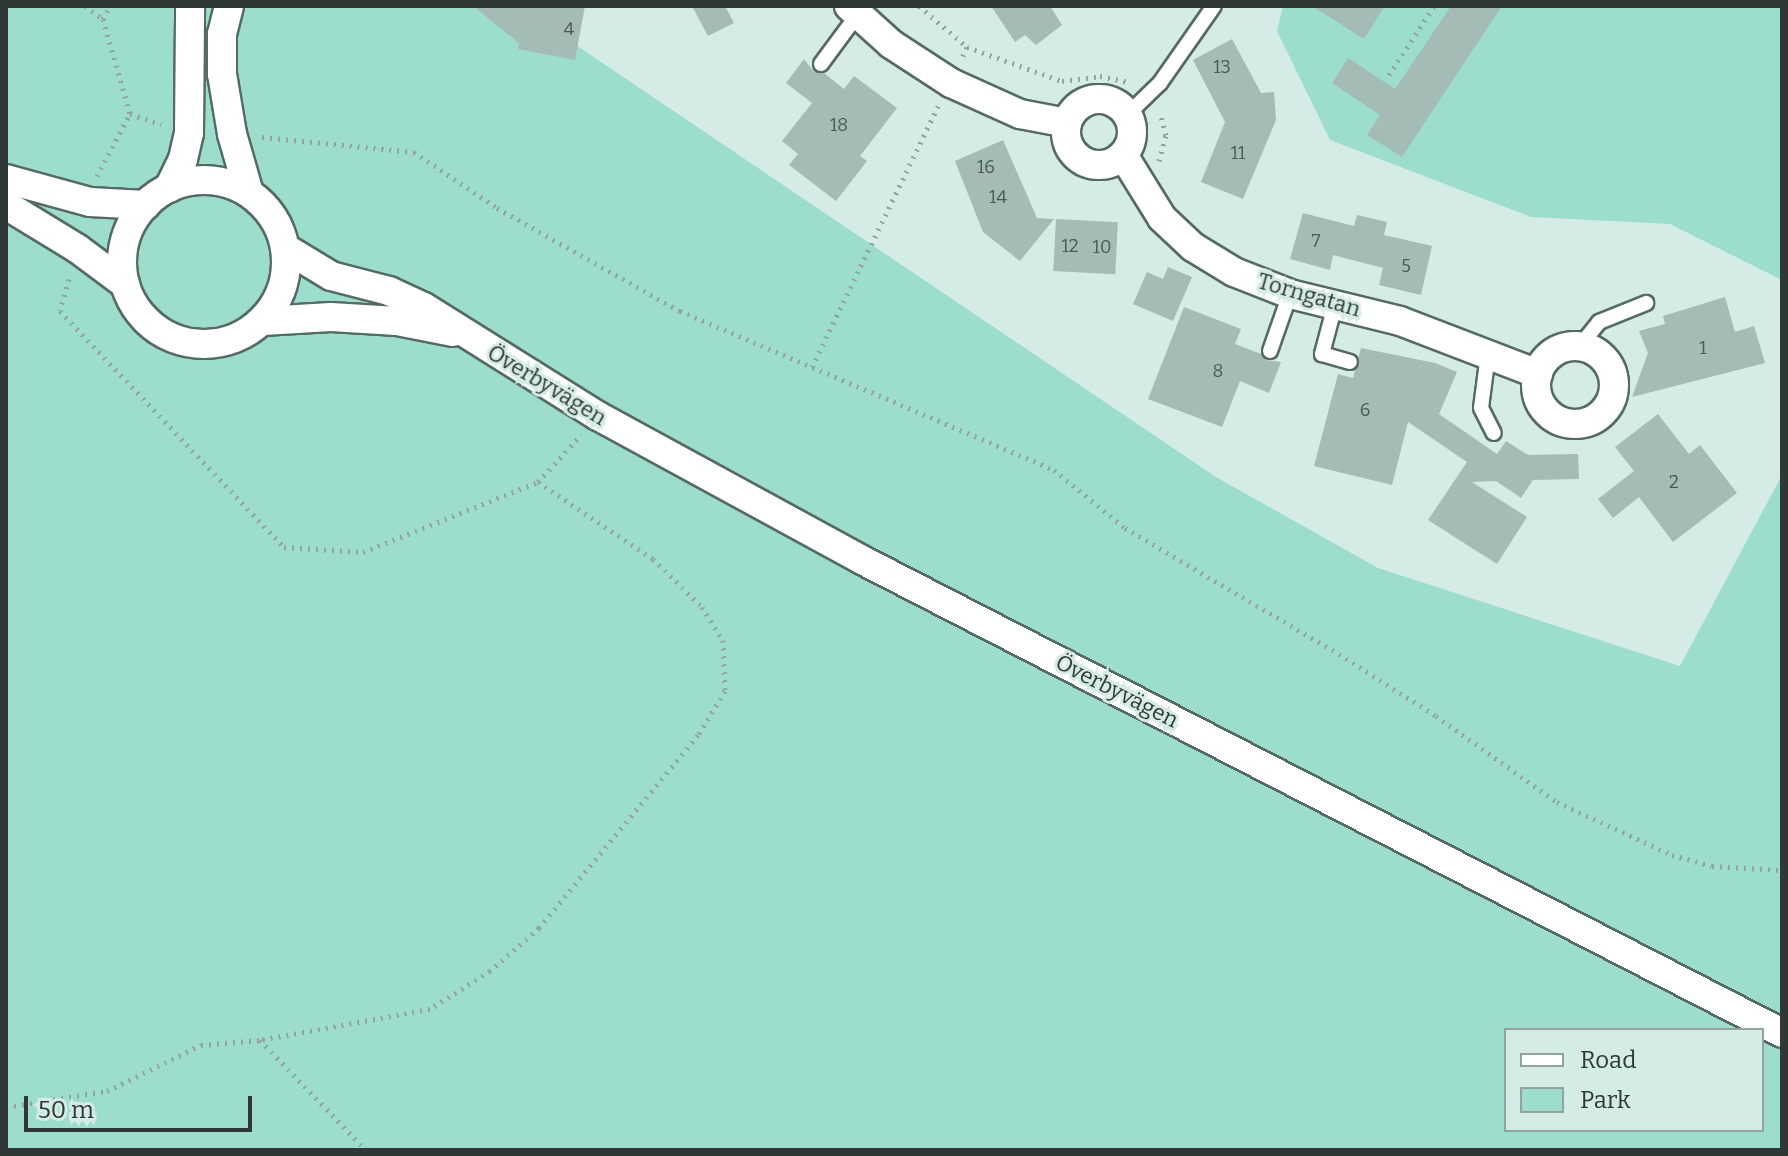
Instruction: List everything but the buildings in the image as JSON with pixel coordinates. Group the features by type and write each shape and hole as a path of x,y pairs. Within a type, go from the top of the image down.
{"street":[{"path":"169,188 183,159 189,133 190,6"},
{"path":"229,6 222,34 222,74 232,134 249,193"},
{"path":"854,10 891,44 951,83 1020,114 1067,123"},
{"path":"1089,101 1111,101 1127,115 1132,136 1123,155 1104,165 1083,161 1069,145 1067,123 1079,106 1089,101"},
{"name":"Torngatan","path":"1123,155 1141,189 1162,218 1193,247 1234,272 1290,294 1400,321 1538,374"},
{"path":"6,179 90,202 146,205"},
{"path":"201,180 234,186 249,193 273,217 285,248 283,287 263,321 230,340 202,344 174,339 143,317 125,284 123,259 127,233 146,205 169,188 201,180"},
{"path":"6,205 78,249 125,284"},
{"name":"Överbyvägen","path":"285,248 331,276 389,291 424,307 598,416 862,560 1782,1033"},
{"name":"Överbyvägen","path":"263,321 331,317 397,321 462,333"},
{"path":"1579,347 1592,350 1610,368 1613,394 1600,415 1577,424 1554,417 1539,398 1538,374 1554,353 1579,347"}],"lane":[{"path":"1127,115 1149,95 1214,6"},
{"path":"821,64 854,10"},
{"path":"1270,351 1290,294"},
{"path":"1579,347 1599,322 1646,303"},
{"path":"1335,305 1322,354 1350,362"},
{"path":"1488,353 1481,408 1494,433"}],"path":[{"path":"85,6 103,19 130,114 99,168 90,202"},
{"path":"103,19 110,6"},
{"path":"919,6 967,47 1062,81 1100,76 1119,78 1140,86 1159,111 1166,135 1162,157 1141,189"},
{"path":"1389,75 1434,6"},
{"path":"812,367 967,47"},
{"path":"130,114 189,133"},
{"path":"232,134 414,152 497,208 680,311 1054,470 1125,528 1376,677 1557,802 1672,855 1712,866 1782,870"},
{"path":"78,249 60,311 284,547 363,552 538,482 598,416"},
{"path":"6,1107 107,1091 201,1045 260,1040 430,1009 490,971 539,928 698,735 725,691 723,640 702,607 653,559 538,482"},
{"path":"260,1040 366,1150"}],"green space":[{"path":"6,6 518,6 1216,477 1378,568 1680,666 1782,475 1782,1150 6,1150"},
{"path":"1283,6 1782,6 1782,280 1670,224 1531,217 1330,140 1277,31"}]}
